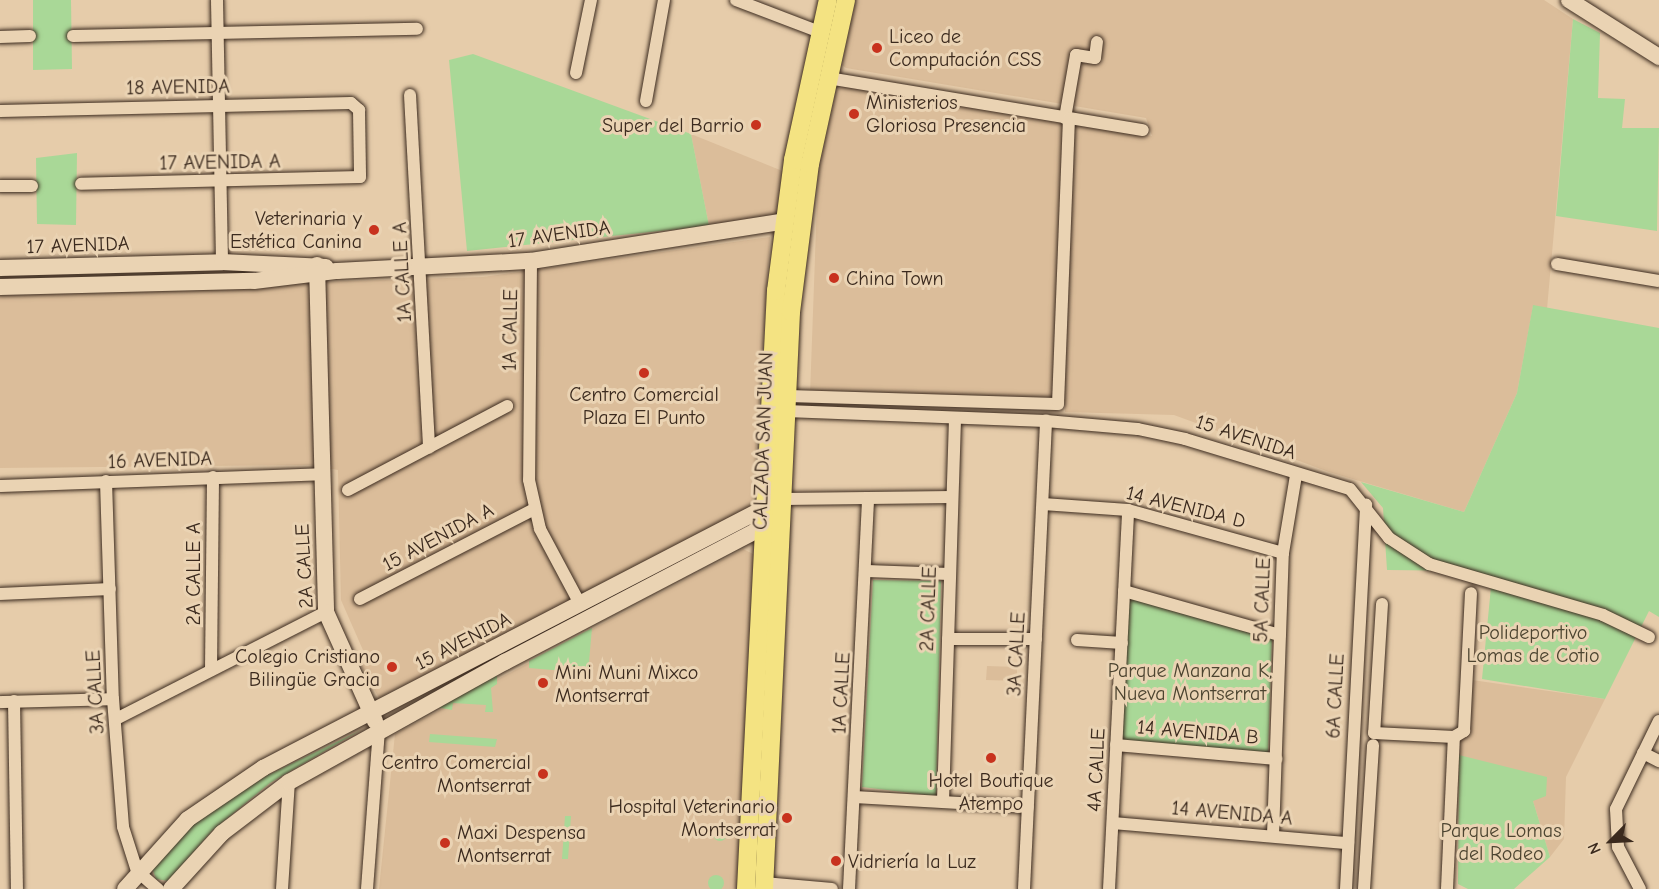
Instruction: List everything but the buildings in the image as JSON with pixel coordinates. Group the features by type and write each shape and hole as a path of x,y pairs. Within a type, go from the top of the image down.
{"main road":[{"name":"CALZADA SAN JUAN","path":"746,889 776,291 793,160 828,0"},
{"name":"CALZADA SAN JUAN","path":"764,886 786,403 799,251 828,78 846,0"},
{"path":"1569,0 1659,57"},
{"name":"17 AVENIDA","path":"0,268 222,262 337,271 421,268 531,261 785,221"},
{"name":"17 AVENIDA","path":"0,287 317,270"},
{"name":"2A CALLE","path":"317,270 326,612 379,730"},
{"name":"15 AVENIDA","path":"171,889 222,833 289,782 763,518 783,499"},
{"name":"15 AVENIDA","path":"125,889 137,871 188,819 263,768 580,604 763,518 782,518"},
{"path":"344,727 362,711 362,691"}],"street":[{"path":"217,0 222,262"},
{"path":"576,74 591,0"},
{"path":"646,101 664,0"},
{"path":"735,0 820,32"},
{"path":"73,36 417,29"},
{"path":"0,37 30,36"},
{"path":"786,403 1053,406 1059,402 1067,118 1076,55 1095,58 1097,42"},
{"path":"828,78 1143,130"},
{"name":"1A CALLE A","path":"411,95 429,447"},
{"name":"18 AVENIDA","path":"0,111 357,104 360,177"},
{"name":"17 AVENIDA A","path":"81,184 360,177"},
{"path":"0,186 32,186"},
{"name":"1A CALLE","path":"531,261 529,460 534,508 540,529 580,604"},
{"path":"1557,264 1659,281"},
{"name":"15 AVENIDA","path":"786,403 955,418 1046,421 1138,429 1185,439 1296,475 1350,489 1366,506 1389,538 1429,564 1603,615 1649,637"},
{"path":"348,490 507,406"},
{"name":"2A CALLE","path":"943,801 955,418"},
{"name":"3A CALLE","path":"1024,889 1046,421"},
{"name":"16 AVENIDA","path":"0,486 322,474"},
{"name":"5A CALLE","path":"1273,835 1283,553 1296,475"},
{"name":"2A CALLE A","path":"212,670 213,477"},
{"name":"3A CALLE","path":"105,481 113,699 123,827 137,871"},
{"path":"783,499 952,497"},
{"name":"1A CALLE","path":"849,889 856,797 868,498"},
{"name":"14 AVENIDA D","path":"1043,504 1128,510 1283,553"},
{"name":"6A CALLE","path":"1346,889 1366,506"},
{"name":"15 AVENIDA A","path":"360,599 534,508"},
{"name":"4A CALLE","path":"1109,889 1128,510"},
{"path":"866,571 950,574"},
{"path":"0,594 110,589"},
{"path":"1124,591 1280,635"},
{"path":"1374,739 1454,737 1464,730 1471,593"},
{"name":"6A CALLE","path":"1364,889 1382,604"},
{"path":"116,719 326,612"},
{"path":"948,639 1036,639"},
{"path":"1077,640 1122,643"},
{"path":"0,702 113,699"},
{"path":"14,701 17,889"},
{"path":"1640,889 1624,864 1615,829 1622,791 1659,721"},
{"name":"2A CALLE","path":"367,889 379,730"},
{"path":"1449,888 1454,737"},
{"name":"14 AVENIDA B","path":"1116,744 1276,759"},
{"path":"1643,753 1659,761"},
{"path":"279,887 289,782"},
{"path":"856,797 1028,807"},
{"name":"14 AVENIDA A","path":"1113,823 1348,843"},
{"path":"137,871 158,889"},
{"path":"764,886 832,889"}],"shaded area":[{"path":"856,0 1544,0 1573,19 1547,309 1533,306 1517,393 1464,512 1329,472 1174,415 1065,412 1065,401 810,395 818,174 836,91 843,86 1152,136 1146,118 846,68 842,65"},
{"path":"691,134 785,172 779,216 709,226"},
{"path":"770,237 752,509 379,698 359,662 366,657 341,600 338,470 310,465 0,468 0,291 483,277"},
{"path":"743,549 755,555 738,889 379,889 395,734"},
{"path":"987,666 1017,667 1017,681 986,680"},
{"path":"1465,679 1605,699 1566,777 1564,839 1550,857 1533,801 1459,755"}],"green space":[{"path":"33,0 71,0 72,69 33,70"},
{"path":"1573,19 1600,33 1598,98 1625,99 1622,128 1659,128 1657,231 1556,216"},
{"path":"473,54 691,134 709,226 467,251 449,60"},
{"path":"77,153 76,225 37,224 36,158"},
{"name":"Polideportivo Lomas de Cotio","path":"1533,305 1659,328 1659,617 1649,611 1605,699 1482,679 1491,587 1475,571 1387,570 1383,508 1361,482 1464,512 1517,393"},
{"path":"873,580 941,581 936,796 862,787"},
{"name":"Parque Manzana K, Nueva Montserrat","path":"1129,597 1272,638 1268,754 1121,740"},
{"path":"592,628 588,673 529,668 529,661"},
{"path":"497,674 497,684 491,688 493,712 485,712 486,705 453,703 452,710 436,707"},
{"path":"361,730 270,783 212,831 168,881 156,879 151,865 196,821 266,776"},
{"path":"430,734 497,739 495,747 429,742"},
{"name":"Parque Lomas del Rodeo","path":"1459,755 1547,777 1546,796 1533,801 1550,857 1514,889 1468,889 1458,884"},
{"path":"565,816 571,816 568,859 562,859"},
{"path":"717,827 723,827 727,834 723,841 717,841 713,837 713,831"},
{"path":"716,875 722,877 724,883 722,889 716,891 710,889 708,883 710,877"}],"place":[{"name":"Liceo de Computación CSS","path":"877,48"},
{"name":"Ministerios Gloriosa Presencia","path":"854,114"},
{"name":"Super del Barrio","path":"756,125"},
{"name":"Veterinaria y Estética Canina","path":"374,230"},
{"name":"China Town","path":"834,278"},
{"name":"Centro Comercial Plaza El Punto","path":"644,373"},
{"name":"Colegio Cristiano Bilingüe Gracia","path":"392,667"},
{"name":"Mini Muni Mixco Montserrat","path":"543,683"},
{"name":"Hotel Boutique Atempo","path":"991,758"},
{"name":"Centro Comercial Montserrat","path":"543,774"},
{"name":"Hospital Veterinario Montserrat","path":"787,818"},
{"name":"Maxi Despensa Montserrat","path":"445,843"},
{"name":"Vidriería la Luz","path":"836,861"}]}
